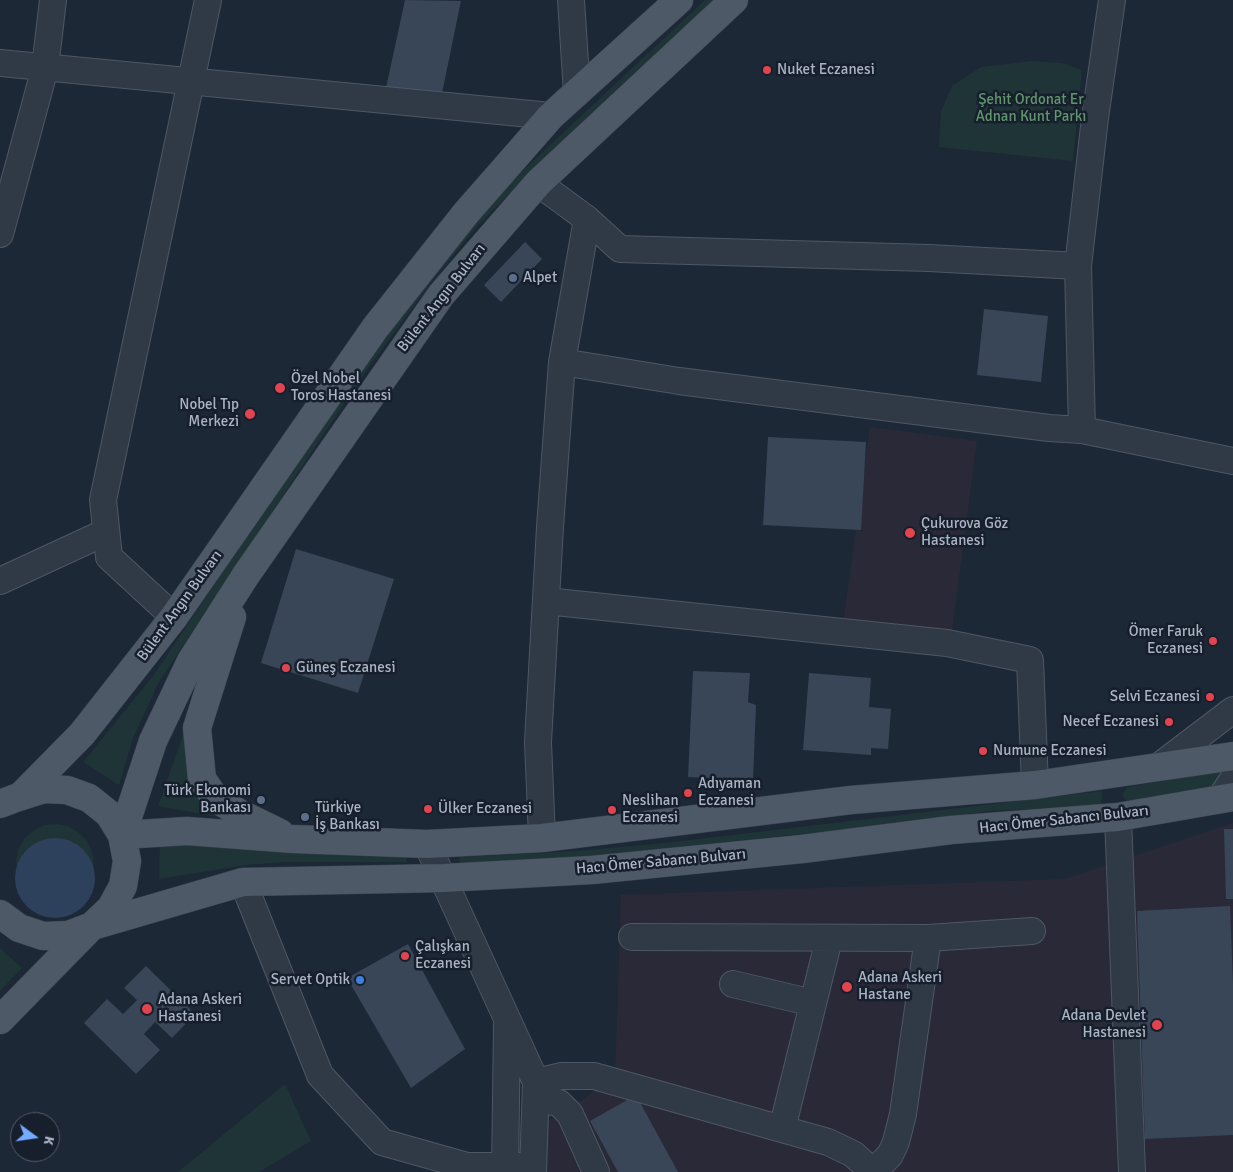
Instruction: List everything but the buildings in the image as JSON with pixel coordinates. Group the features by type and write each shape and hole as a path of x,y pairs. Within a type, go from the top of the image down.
{"main road":[{"name":"Bülent Angın Bulvarı","path":"11,800 82,734 174,617 380,321 466,213 551,116 679,0"},
{"name":"Bülent Angın Bulvarı","path":"122,835 153,741 191,661 246,575 441,295 538,183 734,0"},
{"path":"246,575 197,728 202,779 215,798 239,813 293,840"},
{"path":"122,835 187,831 293,840 427,844 542,838 851,800 1035,785 1233,756"},
{"path":"1117,773 1118,817"},
{"path":"0,812 11,800 44,789 67,790 89,798 108,814 122,835 127,860 123,886 111,908 0,1020"},
{"name":"Hacı Ömer Sabancı Bulvarı","path":"0,914 18,928 43,936 68,935 92,926 243,882 444,878 592,870 802,849 951,830 1118,817 1229,792"}],"street":[{"path":"0,234 45,68 53,0"},
{"path":"174,617 109,557 103,500 208,0"},
{"path":"571,0 577,93"},
{"path":"1082,430 1078,266 1095,118 1112,0"},
{"path":"0,63 191,83 551,116"},
{"path":"538,183 588,219 620,249 929,258 1078,266"},
{"path":"542,838 538,742 562,362 588,219"},
{"path":"562,362 679,381 1049,428 1082,430 1233,460"},
{"path":"0,580 106,532"},
{"path":"546,601 947,642 1030,660 1035,785"},
{"path":"1158,767 1233,710"},
{"path":"1118,817 1132,1172"},
{"path":"243,882 320,1075 382,1142 467,1166 533,1169 536,1091 444,878 427,844"},
{"path":"632,938 928,938 1032,931"},
{"path":"536,1091 562,1076 594,1076 828,1142 853,1154 873,1172 890,1155 898,1132 928,938"},
{"path":"782,1129 829,939"},
{"path":"733,984 813,1003"},
{"path":"505,1168 507,1021"},
{"path":"536,1091 559,1103 570,1114 596,1172"}],"shaded area":[{"name":"Çukurova Göz Hastanesi","path":"870,427 977,441 951,638 843,624"},
{"name":"Adana Askeri Hastane","path":"1233,823 1233,1172 539,1172 538,1128 615,1078 621,895 1065,879"}],"green space":[{"path":"705,0 715,0 537,166 478,225 433,280 365,372 159,682 133,738 119,785 83,762 153,676 360,367 473,221 533,161"},
{"name":"Şehit Ordonat Er Adnan Kunt Parkı","path":"1032,61 1062,63 1082,70 1073,161 939,147 941,111 952,86 981,67"},
{"path":"187,724 234,820 158,806"},
{"path":"1222,771 1216,786 1128,803 1122,794 1128,787"},
{"path":"1102,791 1101,806 991,811 867,827 574,858 460,864 459,857 577,851 674,842"},
{"path":"44,825 68,826 87,841 94,863 92,876 19,876 16,863 18,850 24,839"},
{"path":"160,842 406,853 406,862 286,862 246,865 159,879"},
{"path":"0,948 22,968 0,991"},
{"path":"285,1084 311,1141 259,1172 178,1172"}],"water":[{"path":"47,838 63,838 84,849 95,870 95,886 84,907 63,918 47,918 33,912 21,900 15,886 15,870 21,856 33,844"}],"place":[{"name":"Nuket Eczanesi","path":"767,70"},
{"name":"Alpet","path":"513,278"},
{"name":"Özel Nobel Toros Hastanesi","path":"280,388"},
{"name":"Nobel Tıp Merkezi","path":"250,414"},
{"name":"Çukurova Göz Hastanesi","path":"910,533"},
{"name":"Ömer Faruk Eczanesi","path":"1213,641"},
{"name":"Güneş Eczanesi","path":"286,668"},
{"name":"Selvi Eczanesi","path":"1210,697"},
{"name":"Necef Eczanesi","path":"1169,722"},
{"name":"Numune Eczanesi","path":"983,751"},
{"name":"Adıyaman Eczanesi","path":"688,793"},
{"name":"Türk Ekonomi Bankası","path":"261,800"},
{"name":"Ülker Eczanesi","path":"428,809"},
{"name":"Neslihan Eczanesi","path":"612,810"},
{"name":"Türkiye İş Bankası","path":"305,817"},
{"name":"Çalışkan Eczanesi","path":"405,956"},
{"name":"Servet Optik","path":"360,980"},
{"name":"Adana Askeri Hastane","path":"847,987"},
{"name":"Adana Askeri Hastanesi","path":"147,1009"},
{"name":"Adana Devlet Hastanesi","path":"1157,1025"}]}
